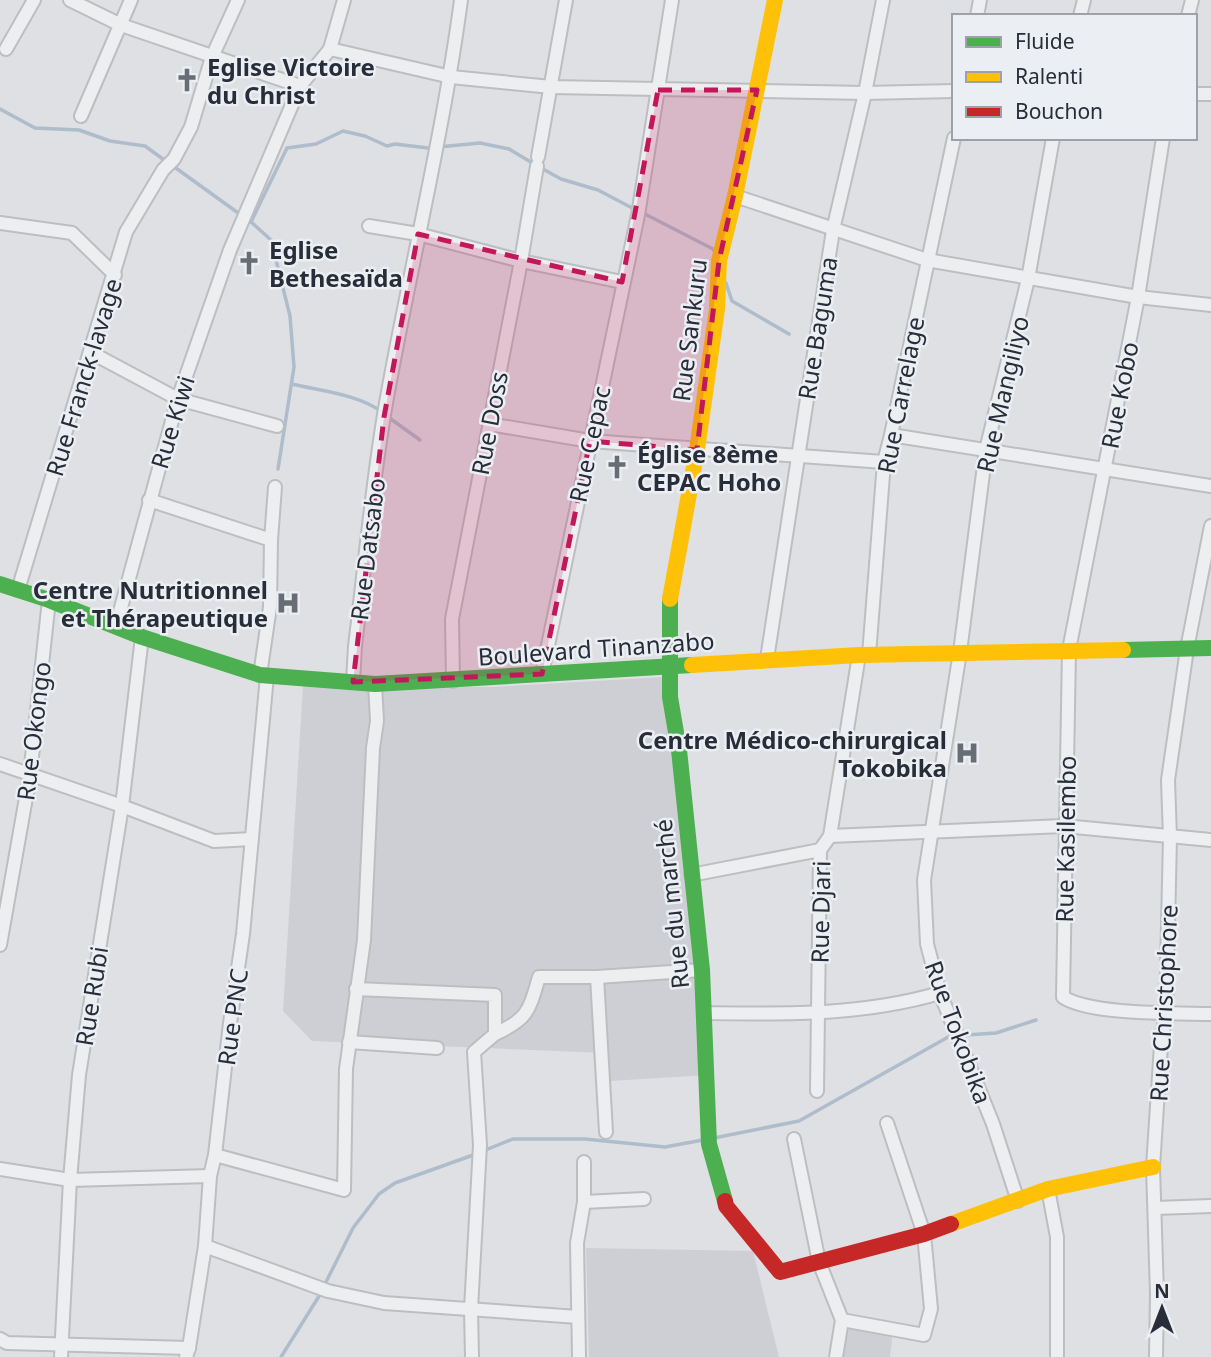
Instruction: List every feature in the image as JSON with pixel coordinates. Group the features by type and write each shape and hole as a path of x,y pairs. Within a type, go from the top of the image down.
{"street":[{"path":"6,49 34,0"},
{"path":"70,0 121,25 300,86 330,49 344,0"},
{"path":"82,116 131,0"},
{"path":"212,57 238,0"},
{"path":"418,234 451,77 461,0"},
{"name":"Rue Doss","path":"453,681 452,619 521,261 566,0"},
{"path":"658,90 672,0"},
{"name":"Rue Sankuru","path":"670,668 669,606 697,450 718,309 719,261 775,0"},
{"name":"Rue Baguma","path":"767,659 833,230 865,93 883,0"},
{"path":"330,49 451,77 551,87 865,93 952,91"},
{"name":"Rue Franck-lavage","path":"18,590 126,232 163,170 174,159 191,127 212,57"},
{"name":"Rue Kiwi","path":"116,626 178,399 230,250 300,86"},
{"name":"Rue Cepac","path":"542,674 638,215 658,90"},
{"name":"Rue Carrelage","path":"864,655 884,462 954,140"},
{"name":"Rue Mangiliyo","path":"960,652 986,450 1028,279 1054,140"},
{"name":"Rue Kobo","path":"1069,650 1138,297 1163,140"},
{"path":"735,196 927,260 1138,297 1211,305"},
{"path":"0,223 72,233 115,275"},
{"path":"369,226 418,234 521,261 622,282"},
{"name":"Rue Datsabo","path":"353,682 355,646 386,404 418,234"},
{"path":"90,352 178,399 277,426"},
{"path":"489,424 590,441 884,462"},
{"path":"891,435 1211,486"},
{"name":"Rue PNC","path":"188,1353 205,1246 210,1177 243,934 270,607 275,487"},
{"path":"149,500 271,541"},
{"name":"Rue Christophore","path":"1156,1357 1156,1208 1153,1167 1161,1045 1166,1012 1170,838 1168,780 1187,649 1211,526"},
{"name":"Boulevard Tinanzabo","path":"0,584 49,600 142,637 264,676 375,684 670,668 767,659 960,652 1211,648"},
{"name":"Rue Okongo","path":"0,945 30,775 49,600"},
{"name":"Rue Rubi","path":"61,1351 70,1180 79,1075 122,806 142,637"},
{"name":"Rue Kasilembo","path":"1069,650 1063,997 1072,1003 1091,1008 1166,1012"},
{"name":"Rue Tokobika","path":"960,652 925,880 927,944 940,993 993,1124 1018,1201"},
{"name":"Rue Djari","path":"817,1091 820,850 830,836 864,655"},
{"name":"Rue du marché","path":"670,668 670,697 679,750 702,970 708,1140 726,1206 780,1272 819,1262"},
{"path":"215,1155 344,1190 346,1069 364,940 373,748 377,721 375,684"},
{"path":"0,764 214,841 252,839"},
{"path":"830,836 1064,827 1211,840"},
{"path":"691,875 820,850"},
{"path":"472,1357 471,1309 480,1150 474,1052 495,1034 516,1024 530,1008 538,977 597,977 702,970"},
{"path":"597,977 606,1132"},
{"path":"356,989 495,995 495,1034"},
{"path":"704,1013 819,1014 901,1005 940,993"},
{"path":"1166,1012 1211,1014"},
{"path":"349,1042 437,1048"},
{"path":"842,1320 924,1335 931,1309 924,1234 887,1123"},
{"path":"794,1139 819,1262 842,1320 836,1357"},
{"path":"579,1357 577,1243 584,1202 584,1162"},
{"path":"819,1262 924,1234 1048,1189 1153,1167"},
{"path":"0,1169 70,1180 210,1177"},
{"path":"1048,1189 1057,1237 1058,1357"},
{"path":"584,1202 643,1199"},
{"path":"1156,1208 1211,1206"},
{"path":"205,1246 322,1288 384,1303 578,1317"},
{"path":"0,1339 7,1343 61,1351 188,1353"}],"highlighted area":[{"path":"658,90 757,90 719,261 697,450 590,441 542,674 353,682 384,417 418,234 622,282"}],"shaded area":[{"path":"665,677 708,1075 610,1081 605,1053 312,1041 283,1011 303,686 492,687"},
{"path":"586,1248 753,1251 779,1357 589,1357"},
{"path":"846,1324 893,1331 890,1357 842,1357"}],"waterway":[{"path":"0,109 35,128 79,130 110,141 145,146 167,162"},
{"path":"251,222 287,148 316,144 343,131 365,136 387,146 395,144 428,148 480,143 509,149 534,164"},
{"path":"173,166 241,215"},
{"path":"541,168 561,179 598,190 636,210"},
{"path":"643,213 713,249 715,253"},
{"path":"250,221 271,240 290,316 294,367 278,469"},
{"path":"726,283 732,301 789,334"},
{"path":"292,384 350,397 382,412"},
{"path":"388,417 420,440"},
{"path":"714,1138 799,1121 950,1036 996,1033 1036,1020"},
{"path":"483,1151 513,1139 585,1139 665,1147 703,1140"},
{"path":"324,1286 353,1228 379,1194 395,1183 476,1154"},
{"path":"281,1357 321,1293"}],"traffic: fast":[{"path":"0,584 49,600 142,637 260,675 375,684 692,665"},
{"path":"670,599 670,697 679,750 702,970 709,1144 725,1201"},
{"path":"1123,650 1211,648"}],"traffic: slow":[{"path":"670,599 697,450 717,309 719,261 775,0"},
{"path":"692,665 859,655 1123,650"},
{"path":"951,1224 1048,1189 1153,1167"}],"traffic: jam":[{"path":"725,1201 726,1206 780,1272 924,1234 951,1224"}],"place":[{"name":"Eglise Victoire du Christ","path":"187,80"},
{"name":"Eglise Bethesaïda","path":"249,263"},
{"name":"Église 8ème CEPAC Hoho","path":"617,467"},
{"name":"Centre Nutritionnel et Thérapeutique","path":"288,603"},
{"name":"Centre Médico-chirurgical Tokobika","path":"967,753"}]}
